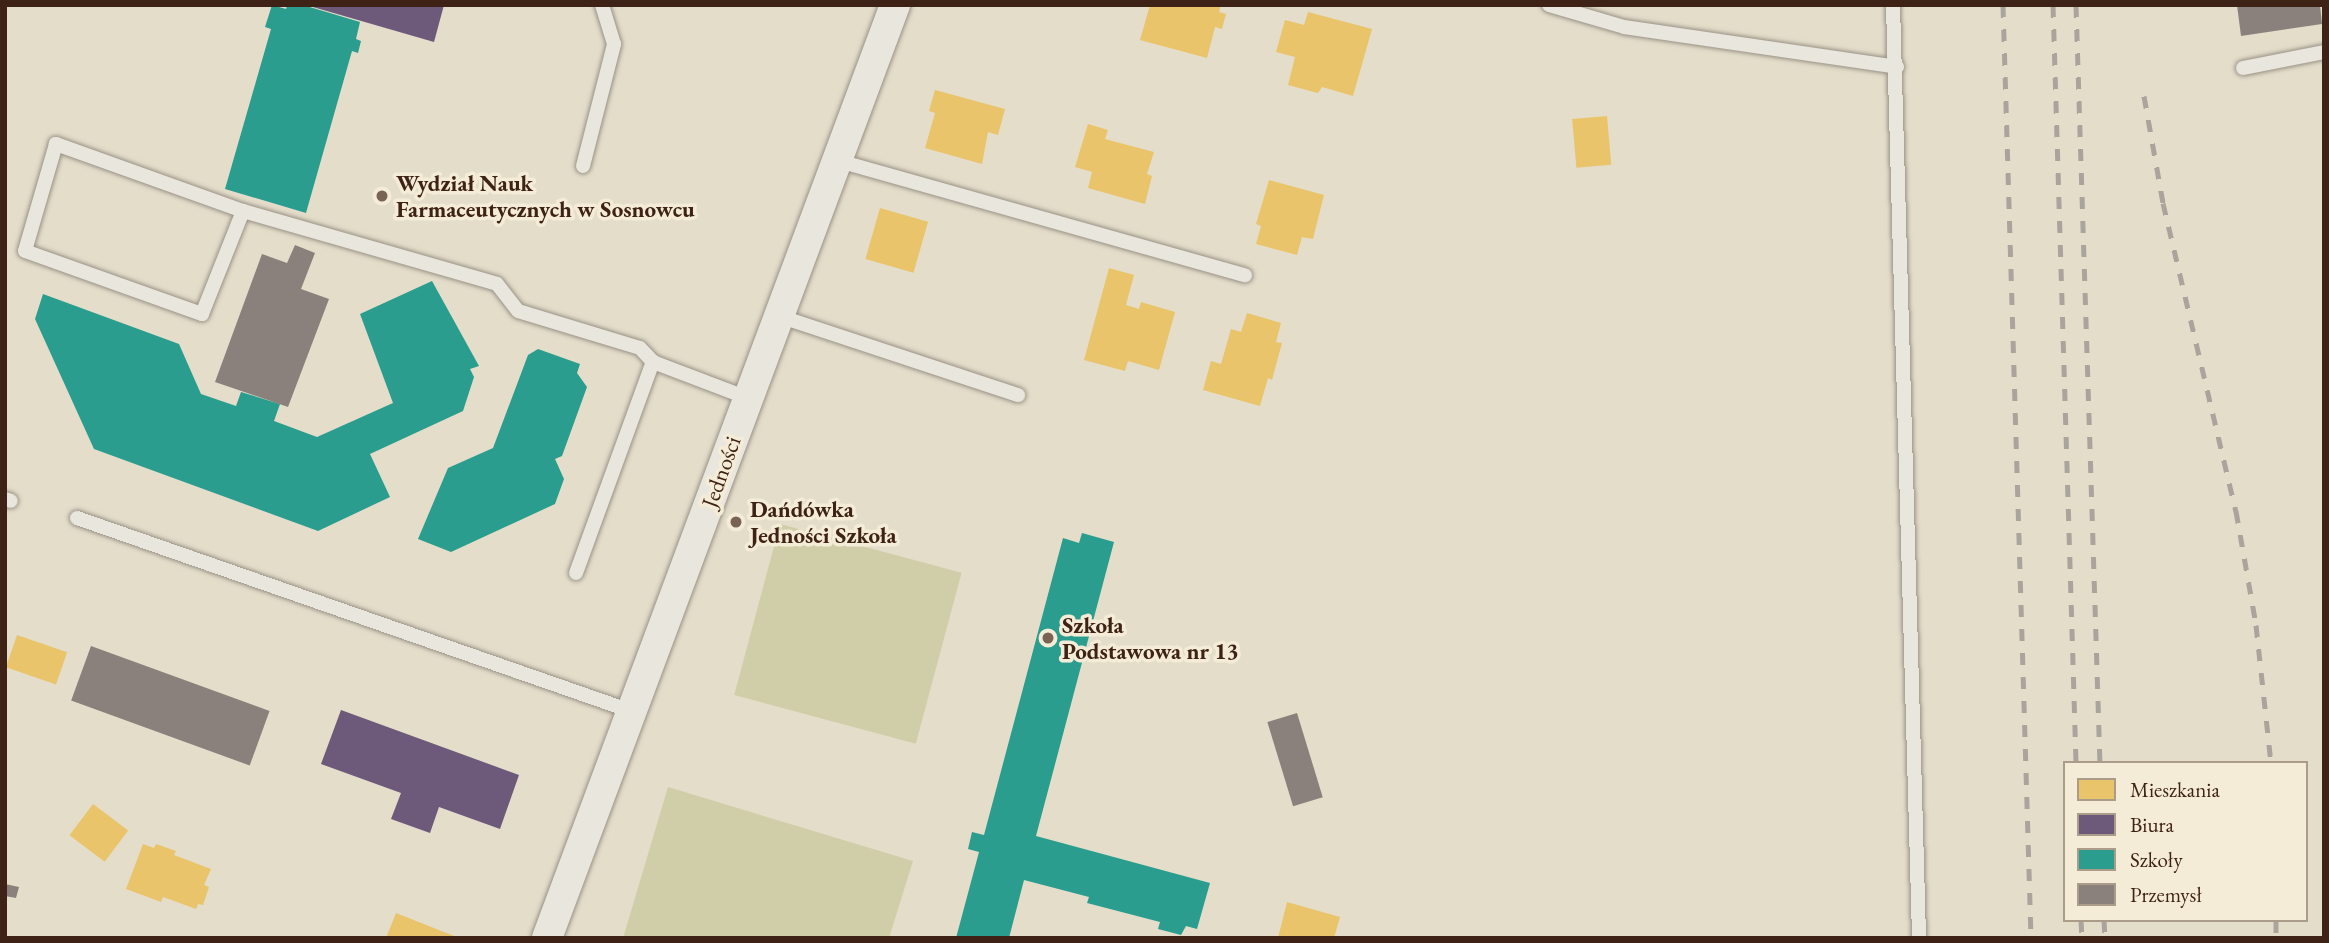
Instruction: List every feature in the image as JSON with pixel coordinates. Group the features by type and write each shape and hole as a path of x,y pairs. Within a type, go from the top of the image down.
{"street":[{"name":"Jedności","path":"547,938 895,5"}],"lane":[{"path":"583,166 614,44 601,5"},
{"path":"1549,5 1624,27 1897,67"},
{"path":"1893,5 1897,67 1919,938"},
{"path":"2243,68 2324,52"},
{"path":"243,211 202,314 25,251 56,144 243,211 497,284 518,311 640,348 653,362 748,398"},
{"path":"835,160 1245,275"},
{"path":"779,316 1018,395"},
{"path":"576,573 653,362"},
{"path":"76,518 631,711"}],"shaded area":[{"path":"780,524 962,573 916,744 734,695"},
{"path":"668,787 913,861 889,938 623,938"}],"building: Mieszkania":[{"path":"1150,5 1221,5 1219,12 1226,14 1222,29 1215,27 1207,58 1140,40"},
{"path":"1308,12 1372,29 1353,96 1322,87 1318,93 1288,85 1295,57 1276,52 1285,20 1304,25"},
{"path":"935,90 1005,109 998,135 988,132 982,164 925,148 935,113 929,111"},
{"path":"1607,116 1611,165 1576,168 1572,119"},
{"path":"1088,124 1108,130 1105,139 1154,152 1147,174 1152,176 1145,204 1088,188 1092,172 1075,167"},
{"path":"1269,180 1324,195 1313,239 1302,237 1297,255 1256,244 1261,226 1256,224"},
{"path":"880,208 928,222 913,273 865,259"},
{"path":"1109,268 1134,275 1126,305 1139,309 1141,302 1175,312 1159,370 1128,361 1125,371 1084,360"},
{"path":"1247,313 1281,323 1276,342 1282,343 1272,380 1268,378 1260,406 1203,390 1211,361 1221,364 1231,329 1241,332"},
{"path":"17,635 67,652 56,684 6,667"},
{"path":"93,804 128,830 105,862 70,835"},
{"path":"143,844 154,848 156,844 176,851 174,855 211,869 204,885 209,887 203,905 198,904 196,909 163,897 161,902 126,889"},
{"path":"1287,902 1340,917 1334,938 1278,938"},
{"path":"396,913 459,938 386,938"}],"building: Biura":[{"path":"306,5 444,5 434,42"},
{"path":"341,710 519,775 500,829 439,807 430,833 391,819 401,793 321,764"}],"building: Szkoły":[{"path":"272,5 286,9 287,5 303,5 360,22 356,39 361,41 358,53 352,51 306,213 225,189 271,29 265,27"},
{"path":"432,281 479,366 470,369 474,377 463,411 370,454 390,497 318,531 94,449 35,319 43,294 179,344 201,394 236,406 241,392 280,404 274,421 317,437 393,403 360,314"},
{"path":"538,349 580,364 577,373 587,387 562,456 555,459 564,479 555,504 451,552 418,539 448,468 493,448 528,355"},
{"path":"1082,533 1114,542 1036,836 1210,883 1197,929 1186,926 1181,935 1158,929 1160,922 1087,903 1089,897 1024,880 1009,938 956,938 979,852 968,849 972,832 984,835 1063,538 1079,543"}],"building: Przemysł":[{"path":"2237,5 2320,5 2322,24 2241,36"},
{"path":"295,245 315,253 301,289 329,299 288,407 215,382 262,254 287,263"},
{"path":"91,646 270,711 250,765 71,701"},
{"path":"1297,713 1323,797 1293,806 1267,722"},
{"path":"5,884 19,887 16,898 5,896"}],"railway":[{"path":"2003,5 2031,938"},
{"path":"2053,5 2076,761"},
{"path":"2076,5 2100,761"},
{"path":"2144,96 2163,203 2236,511 2256,625 2271,761"},
{"path":"2081,922 2082,938"},
{"path":"2104,922 2105,938"},
{"path":"2276,922 2276,938"}],"place":[{"name":"Wydział Nauk Farmaceutycznych w Sosnowcu","path":"382,196"},
{"name":"Dańdówka Jedności Szkoła","path":"736,522"},
{"name":"Szkoła Podstawowa nr 13","path":"1048,638"}]}
